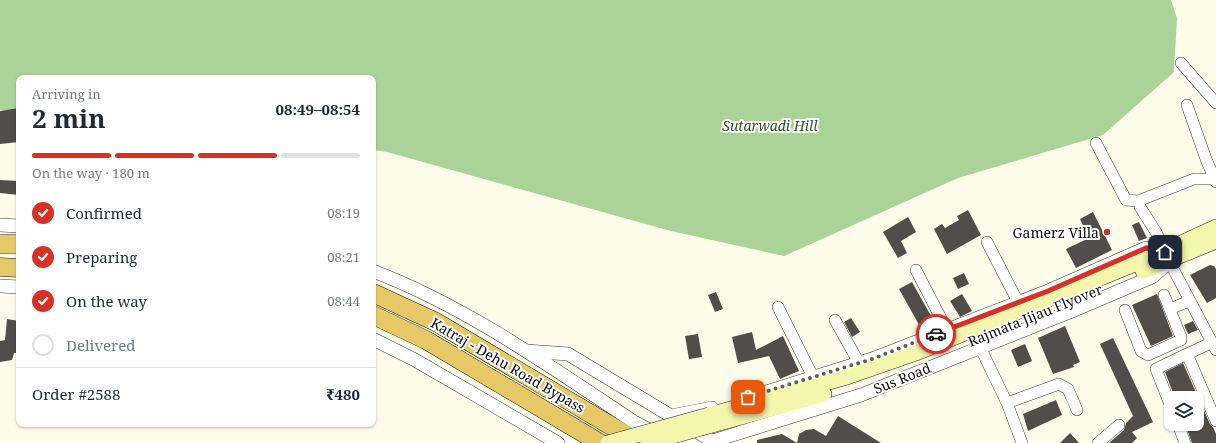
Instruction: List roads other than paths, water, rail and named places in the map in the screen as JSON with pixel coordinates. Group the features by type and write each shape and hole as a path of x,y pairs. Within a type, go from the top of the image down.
{"highway":[{"path":"0,244 16,244"},
{"path":"0,267 16,268"},
{"name":"Katraj - Dehu Road Bypass","path":"376,295 436,322 640,443"},
{"name":"Katraj - Dehu Road Bypass","path":"376,316 432,343 600,443"}],"main road":[{"name":"Sus Road","path":"1167,256 1216,227"},
{"name":"Sus Road","path":"1167,256 1215,243"},
{"name":"Rajmata Jijau Flyover","path":"608,443 713,415 857,384 914,364 1167,256"},
{"name":"Rajmata Jijau Flyover","path":"648,443 713,415"}],"street":[{"path":"1181,63 1216,103"},
{"path":"1096,143 1126,200 1138,201 1194,179 1215,180 1187,105"},
{"path":"1140,207 1156,232 1189,301 1213,346 1187,354 1156,369 1165,391"},
{"path":"0,225 16,226"},
{"path":"987,242 1018,302"},
{"name":"Sus Road","path":"671,416 713,415 813,378 860,363 947,330 1146,248 1167,256 1152,277 1072,311 861,395 714,442"},
{"path":"916,270 947,330"},
{"path":"376,272 401,282 490,328 634,422 674,443"},
{"path":"0,286 16,287"},
{"path":"1125,310 1142,351 1148,355 1181,340 1164,295"},
{"path":"1170,309 1189,301"},
{"path":"778,308 813,378"},
{"path":"835,320 860,363"},
{"path":"376,340 415,360 558,443"},
{"path":"980,347 1007,403 1022,443"},
{"path":"524,351 568,354 714,442"},
{"path":"1187,354 1216,422"},
{"path":"1007,403 1059,384 1068,389 1077,410"},
{"path":"1098,443 1119,425"},
{"path":"1181,431 1185,443"}],"place":[{"name":"Gamerz Villa","path":"1107,232"}],"park label":[{"name":"Sutarwadi Hill","path":"770,125"}]}
